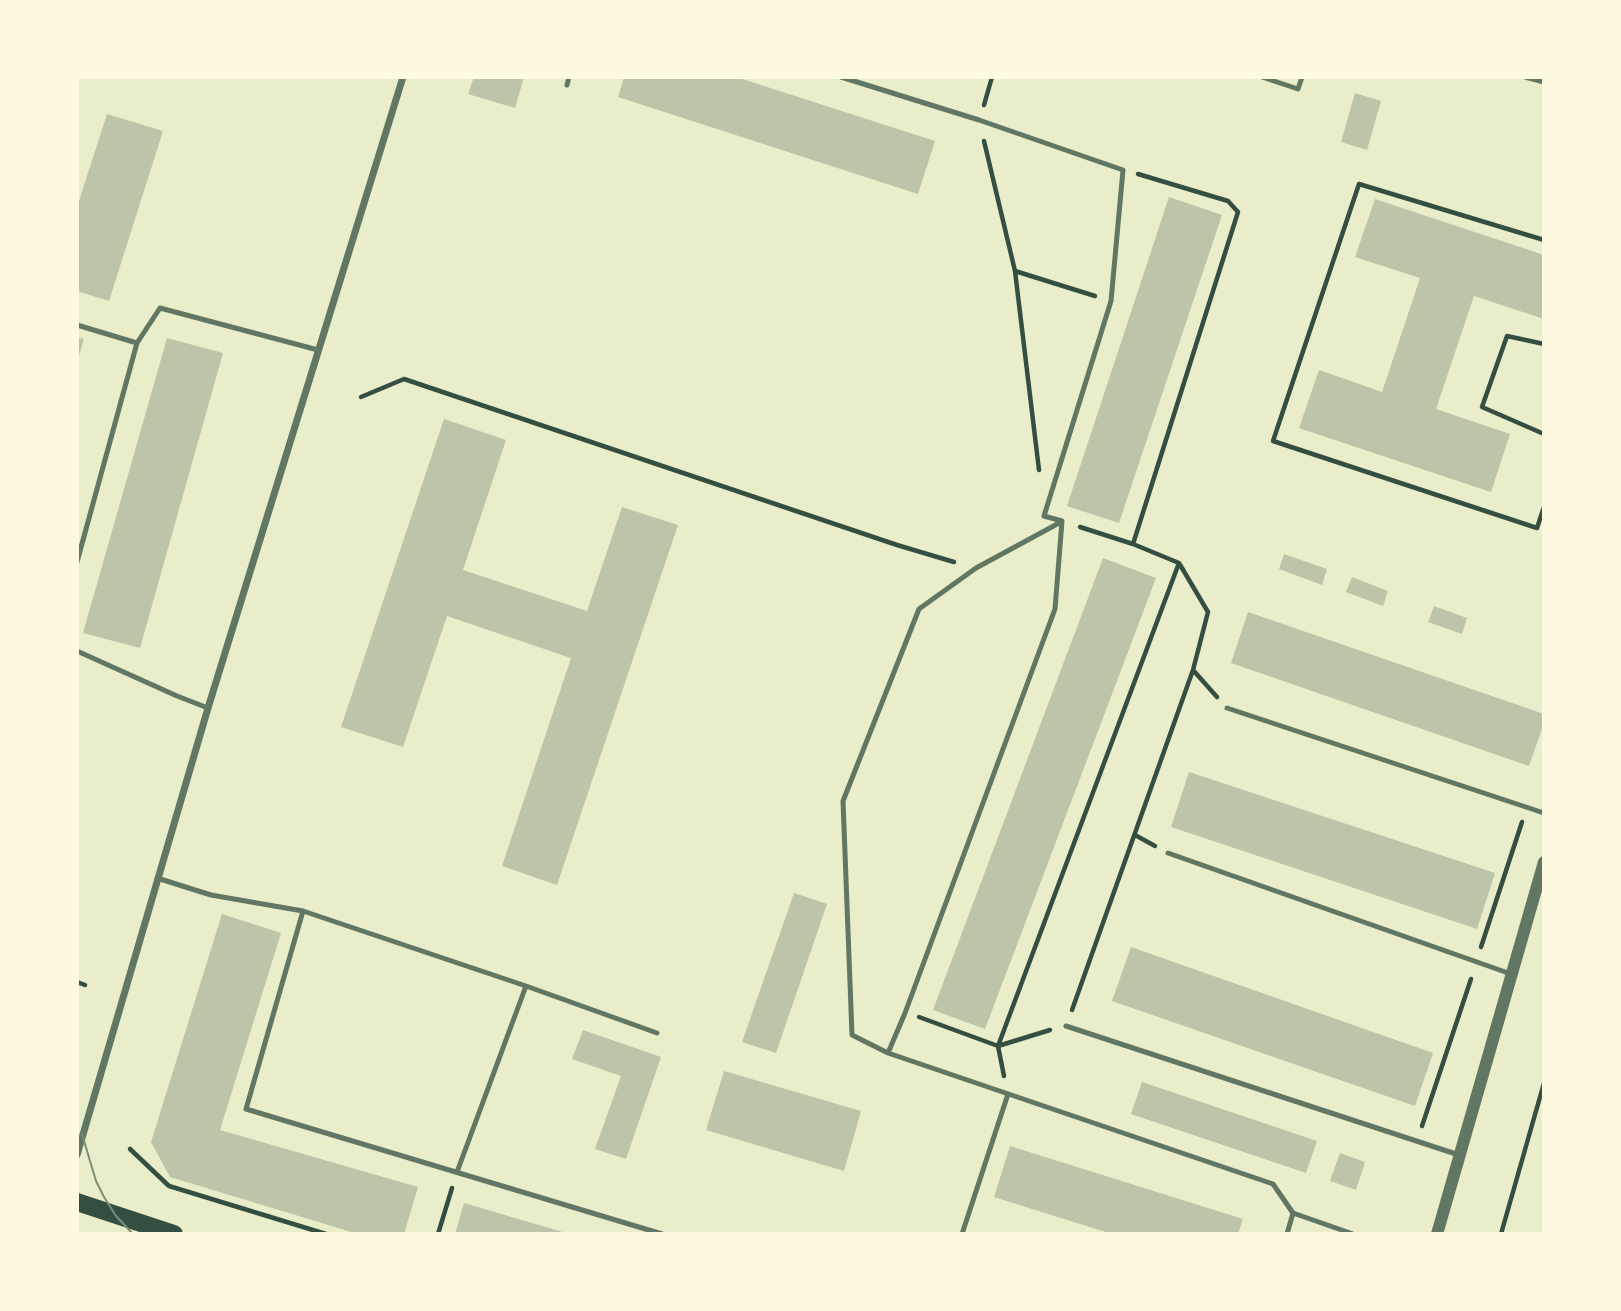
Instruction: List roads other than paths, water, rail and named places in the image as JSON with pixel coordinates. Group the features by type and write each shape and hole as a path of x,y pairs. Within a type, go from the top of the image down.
{"main road":[{"path":"77,1202 174,1234"}],"street":[{"path":"77,1155 208,708 403,77"},
{"path":"1437,1234 1544,862"}],"lane":[{"path":"567,85 569,77"},
{"path":"841,77 979,120 1123,170 1111,301 1044,516 1062,521"},
{"path":"1262,77 1298,89 1302,77"},
{"path":"1525,77 1544,82"},
{"path":"77,562 137,343 160,308 318,350"},
{"path":"77,325 137,343"},
{"path":"1062,521 976,568 919,609 844,801 852,1035 888,1053 1273,1184 1293,1213 1353,1234"},
{"path":"888,1053 1055,609 1062,521"},
{"path":"77,651 208,708"},
{"path":"1227,708 1544,813"},
{"path":"1168,853 1511,974"},
{"path":"157,878 211,895 303,911 657,1033"},
{"path":"303,911 246,1109 662,1234"},
{"path":"457,1172 526,986"},
{"path":"1066,1026 1459,1155"},
{"path":"962,1234 1008,1094"},
{"path":"1287,1234 1293,1213"}],"tram line":[{"path":"82,1134 96,1181 104,1197 116,1216 133,1234"}]}
